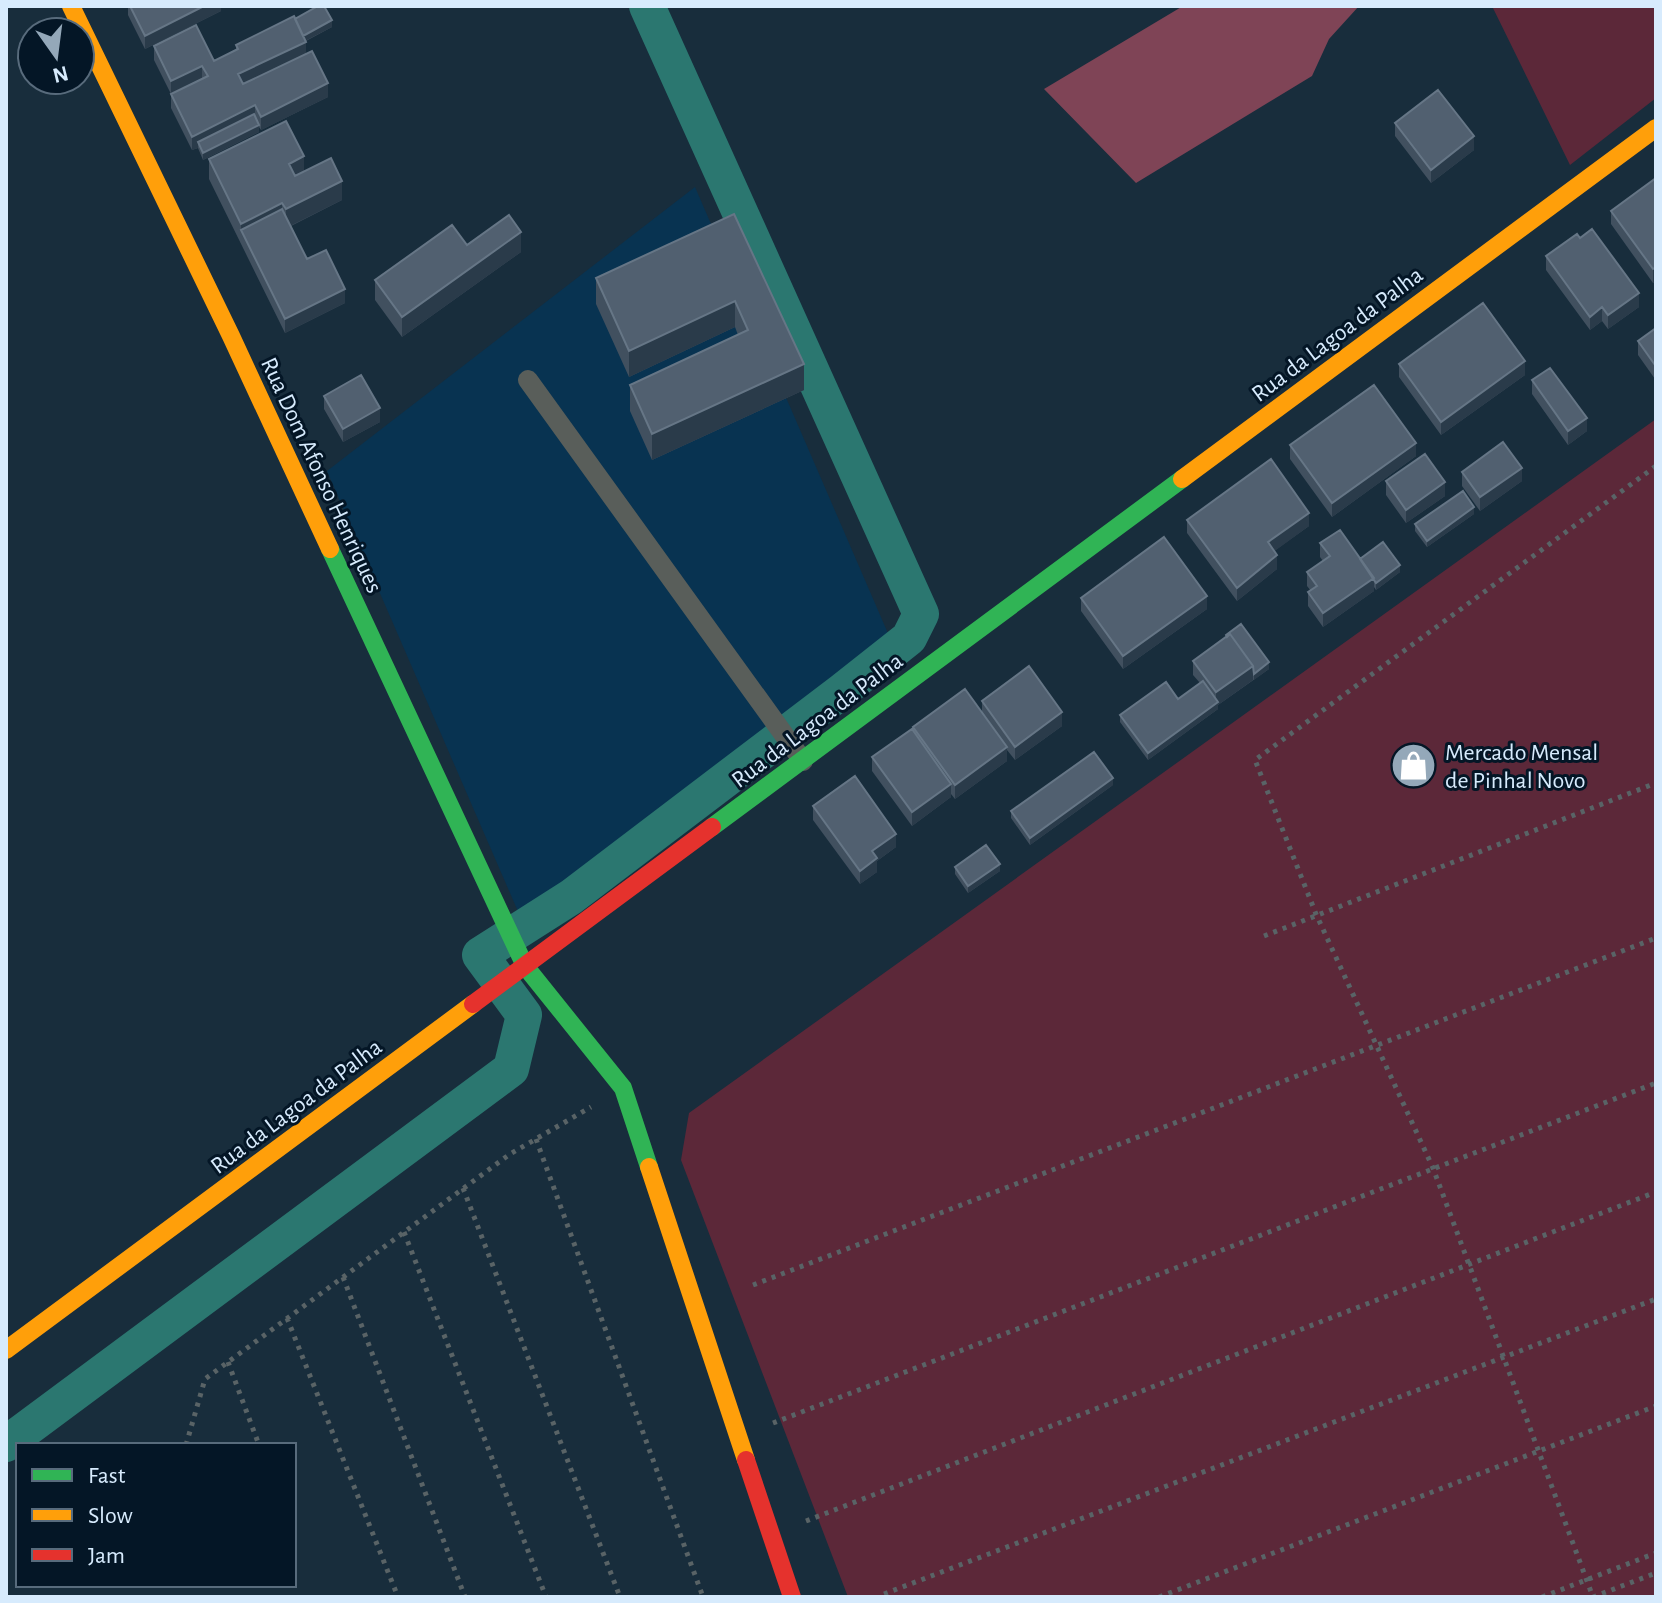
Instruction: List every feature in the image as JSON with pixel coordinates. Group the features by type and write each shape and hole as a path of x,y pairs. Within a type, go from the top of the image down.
{"street":[{"name":"Rua Dom Afonso Henriques","path":"71,6 237,350 525,966 623,1088"},
{"name":"Rua da Lagoa da Palha","path":"6,1350 1656,128"},
{"path":"623,1088 792,1597"}],"lane":[{"path":"528,380 803,761"}],"path":[{"path":"1656,466 1255,760 1316,914 1433,1168 1593,1597 1656,1573"},
{"path":"1264,936 1656,783"},
{"path":"753,1285 1656,938"},
{"path":"739,1436 1656,1083"},
{"path":"187,1443 205,1379 510,1154 623,1088"},
{"path":"536,1139 703,1597"},
{"path":"463,1188 620,1597"},
{"path":"771,1534 1656,1192"},
{"path":"404,1232 546,1597"},
{"path":"343,1277 465,1597"},
{"path":"884,1594 1656,1299"},
{"path":"287,1318 398,1597"},
{"path":"228,1362 258,1443"},
{"path":"1159,1597 1656,1406"},
{"path":"1542,1597 1656,1553"}],"shaded area":[{"path":"1183,6 1359,6 1329,39 1312,76 1136,183 1044,89"},
{"path":"1492,6 1656,6 1656,98 1570,165"},
{"path":"695,187 890,638 520,916 327,471"},
{"name":"Mercado Mensal de Pinhal Novo","path":"1656,419 1656,1597 848,1597 681,1160 689,1113"}],"building":[{"path":"130,6 204,6 145,36"},
{"path":"318,6 324,6 332,20 303,36 295,19"},
{"path":"294,16 306,42 238,74 243,84 312,51 328,83 261,117 255,105 192,137 171,94 208,76 202,66 171,81 154,46 196,25 214,61 238,49 236,45"},
{"path":"1438,90 1474,136 1431,170 1395,123"},
{"path":"254,114 259,125 203,153 198,142"},
{"path":"286,121 304,156 289,164 295,176 331,158 342,181 286,209 282,203 241,224 209,159"},
{"path":"1656,178 1656,267 1653,269 1611,211"},
{"path":"282,209 307,259 326,250 345,289 285,319 241,230"},
{"path":"734,214 804,364 652,434 630,385 748,330 735,301 629,351 596,278"},
{"path":"509,215 521,232 402,317 375,280 452,225 467,245"},
{"path":"1592,229 1639,293 1608,315 1602,307 1590,317 1546,256 1577,234 1580,238"},
{"path":"1483,303 1525,361 1441,422 1399,364"},
{"path":"1656,328 1656,365 1655,365 1638,341"},
{"path":"1550,368 1587,418 1568,431 1532,380"},
{"path":"361,375 380,408 343,429 324,396"},
{"path":"1374,385 1416,443 1332,503 1290,445"},
{"path":"1503,442 1522,468 1480,497 1462,472"},
{"path":"1425,454 1445,482 1406,510 1386,481"},
{"path":"1271,459 1309,513 1268,542 1277,555 1237,588 1187,520"},
{"path":"1463,491 1474,507 1427,541 1415,524"},
{"path":"1340,530 1374,578 1323,613 1308,592 1317,586 1307,572 1330,556 1320,543"},
{"path":"1164,537 1207,596 1123,656 1081,598"},
{"path":"1383,542 1400,565 1376,583 1360,559"},
{"path":"1241,624 1269,662 1254,674 1253,666 1230,634 1226,635"},
{"path":"1230,634 1253,666 1216,692 1193,661"},
{"path":"1029,666 1062,712 1015,747 982,701"},
{"path":"1203,681 1218,702 1148,753 1120,715 1166,682 1178,699"},
{"path":"965,689 1007,747 955,785 913,727"},
{"path":"912,729 951,784 912,812 872,757"},
{"path":"1094,752 1113,778 1030,838 1011,811"},
{"path":"855,776 896,834 872,851 877,858 860,871 813,806"},
{"path":"986,845 1000,864 968,886 955,867"}],"waterway":[{"path":"6,1444 511,1069 524,1015 480,955 571,897 842,691 909,638 921,614 647,6"}],"traffic: fast":[{"path":"712,827 1182,479"},
{"path":"330,549 525,966 623,1088 649,1167"}],"traffic: slow":[{"path":"71,6 330,549"},
{"path":"1182,479 1656,128"},
{"path":"6,1350 473,1004"},
{"path":"649,1167 746,1460"}],"traffic: jam":[{"path":"473,1004 712,827"},
{"path":"746,1460 792,1597"}],"place":[{"name":"Mercado Mensal de Pinhal Novo","path":"1414,766"}]}
